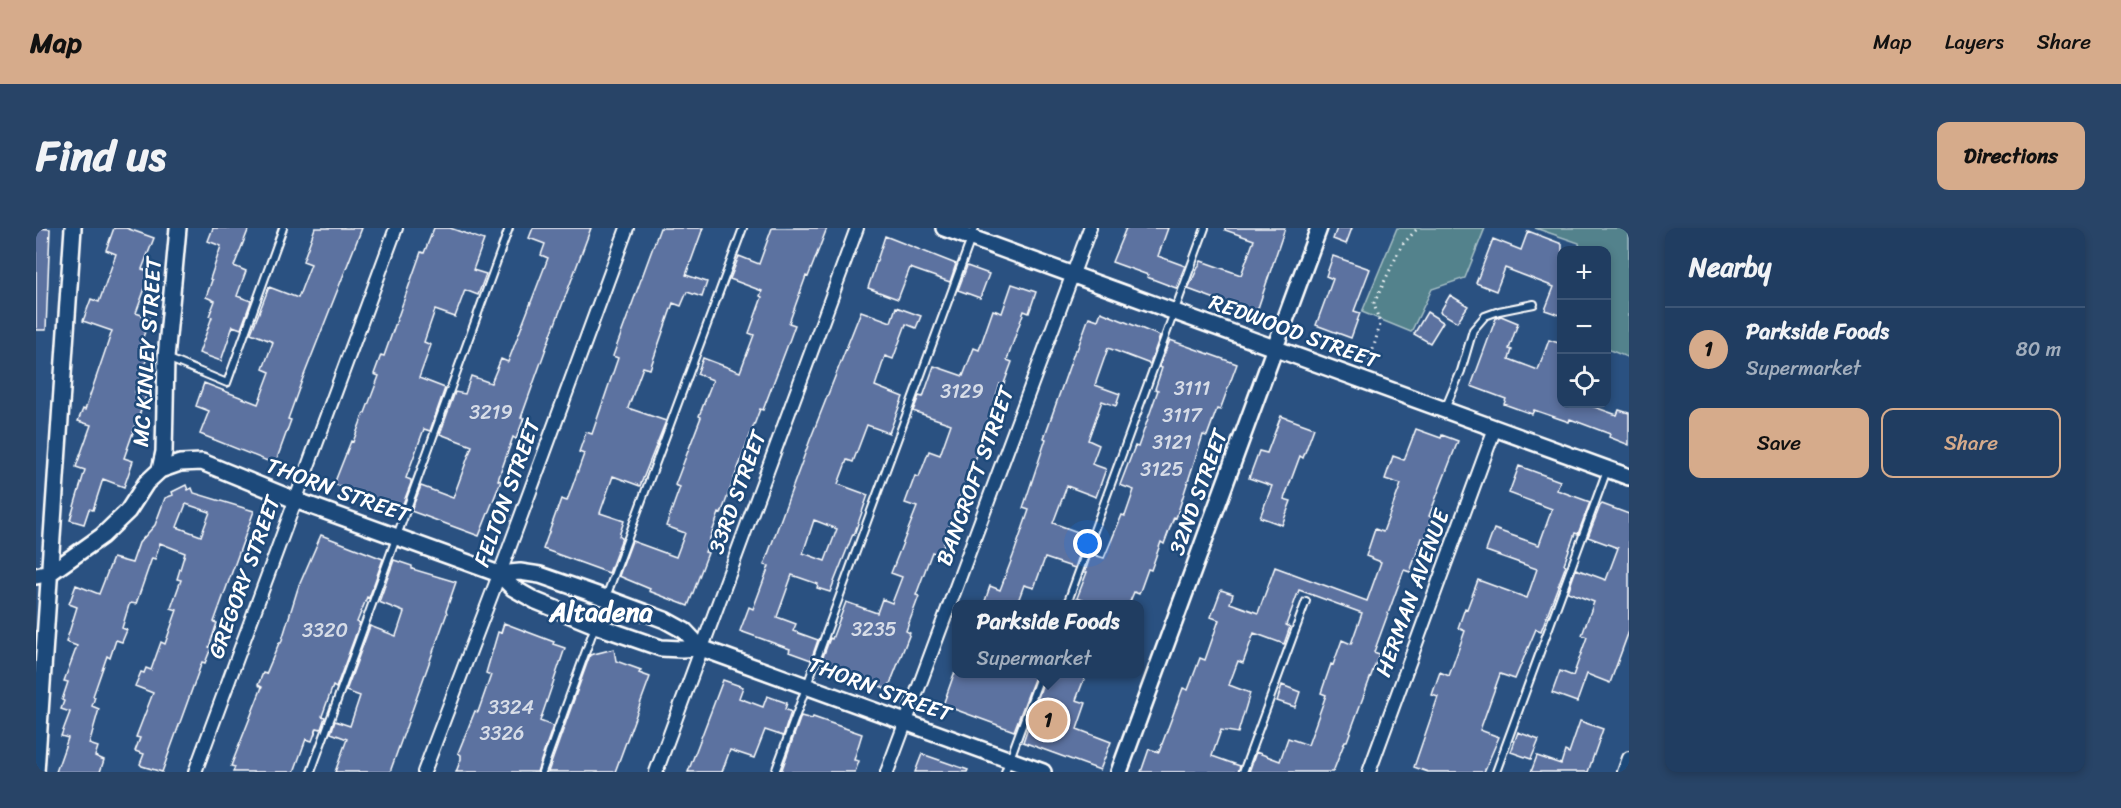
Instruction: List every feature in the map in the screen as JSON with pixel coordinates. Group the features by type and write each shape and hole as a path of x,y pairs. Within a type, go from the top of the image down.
{"street":[{"path":"36,772 43,574 73,228"},
{"name":"MC KINLEY STREET","path":"43,574 102,536 128,511 146,483 160,470 164,452 166,358 178,228"},
{"name":"GREGORY STREET","path":"195,772 396,228"},
{"name":"FELTON STREET","path":"424,772 627,228"},
{"name":"33RD STREET","path":"656,772 857,228"},
{"name":"REDWOOD STREET","path":"944,228 973,233 1072,274 1629,477"},
{"name":"BANCROFT STREET","path":"887,772 1090,228"},
{"name":"32ND STREET","path":"1119,772 1319,228"},
{"name":"HERMAN AVENUE","path":"1369,772 1495,428"},
{"name":"THORN STREET","path":"160,470 180,463 202,462 295,500 499,574 513,588 536,601 596,625 661,648 701,648 906,722 1007,766 1043,772"},
{"name":"THORN STREET","path":"499,574 520,572 540,575 606,598 665,620 685,631 701,648"},
{"path":"1624,772 1629,758"}],"lane":[{"path":"166,358 227,383 283,228"},
{"path":"311,772 509,228"},
{"path":"606,598 743,228"},
{"path":"1068,600 1205,228"},
{"path":"775,772 973,233"},
{"path":"1445,410 1461,371 1473,330 1485,316 1534,304"},
{"path":"1496,772 1607,470"},
{"path":"1243,772 1306,601"},
{"path":"542,772 596,625"},
{"path":"1007,766 1040,678"}],"path":[{"path":"1364,380 1380,325 1374,303 1402,245 1418,228"}],"green space":[{"path":"1397,228 1485,228 1465,278 1432,289 1411,332 1362,312"},
{"path":"1535,228 1629,228 1629,358 1611,351 1611,246 1579,246 1579,243"}],"building":[{"path":"36,228 50,229 46,330 36,330"},
{"path":"114,228 126,228 154,238 142,269 151,272 136,313 150,318 139,348 149,352 135,392 146,396 124,458 133,461 124,487 103,479 93,510 89,509 84,524 70,520 85,470 76,467 91,425 78,421 83,409 85,410 112,331 83,321 91,299 99,302 116,254 106,250"},
{"path":"213,228 249,228 234,266 246,271 237,296 251,301 241,329 233,326 221,361 199,353 212,317 209,316 215,301 206,297 221,246 208,241"},
{"path":"315,228 362,228 301,383 275,464 200,434 209,411 196,406 204,383 258,404 270,372 263,369 273,342 251,333 269,287 298,298 311,264 303,261"},
{"path":"434,228 450,228 484,240 473,270 486,274 478,295 465,290 455,317 435,310 424,342 431,345 419,378 445,388 430,431 424,429 406,478 411,480 411,483 401,509 334,484 379,376 374,374 381,355 384,356 421,252 424,253"},
{"path":"533,228 591,228 521,418 524,418 516,439 513,437 498,480 501,481 479,536 411,511 421,486 453,498 472,446 440,434 455,392 465,394 471,376 491,383 501,359 508,362 548,258 541,255 545,244 529,238"},
{"path":"660,228 703,228 686,275 707,282 702,297 687,292 681,306 673,303 650,369 643,367 628,408 666,421 640,486 613,476 600,513 624,521 619,536 622,538 609,573 543,549 561,499 567,501 584,454 579,452 586,432 592,434 618,358 613,356"},
{"path":"772,228 827,228 789,323 795,325 787,347 763,410 760,409 721,514 719,513 705,552 708,553 688,606 619,576 632,541 676,557 685,533 666,526 680,487 675,485 713,380 697,374 703,358 740,372 754,335 749,333 762,291 730,279 739,256 759,264"},
{"path":"1126,228 1168,228 1158,256 1185,266 1176,288 1112,262"},
{"path":"1225,228 1285,228 1256,314 1188,289 1201,261 1241,275 1254,240 1225,230"},
{"path":"1337,228 1352,228 1346,244 1333,239"},
{"path":"1528,231 1562,244 1562,246 1557,246 1557,314 1545,310 1554,287 1505,268 1496,291 1476,283 1493,239 1521,250"},
{"path":"885,236 956,264 950,282 910,268 898,299 868,288"},
{"path":"1333,256 1370,269 1354,311 1360,313 1351,338 1316,325 1333,279 1326,276"},
{"path":"967,266 989,274 980,298 958,290"},
{"path":"1012,284 1036,292 1029,313 1024,311 1007,360 1012,362 1003,386 1000,384 973,467 965,488 963,488 940,555 932,552 906,631 910,633 888,689 820,665 846,602 877,613 882,599 892,603 902,577 891,573 917,507 905,503 915,476 919,477 929,451 940,455 951,424 913,411 919,396 923,397 934,366 963,376 974,348 979,350 993,310 1002,313"},
{"path":"1450,295 1468,306 1457,322 1440,312"},
{"path":"896,307 921,316 916,328 906,324 893,359 885,356 875,386 903,397 889,433 867,425 853,462 847,460 838,484 868,495 854,535 830,592 817,588 818,584 792,575 777,617 796,624 793,631 818,640 811,660 789,652 790,649 740,631 749,607 753,609 769,566 764,565 861,311 891,322","holes":["814,520 837,529 825,561 803,553"]},
{"path":"1101,312 1160,336 1150,364 1108,348 1095,385 1120,394 1116,406 1102,401 1088,440 1099,445 1092,464 1106,469 1096,497 1067,486 1053,523 1086,535 1075,568 1045,558 1034,588 1024,585 1018,600 985,600 990,586 1000,590 1013,556 1029,510 1023,508 1046,439 1044,438 1075,350 1077,350 1089,317 1098,320"},
{"path":"1427,312 1443,322 1430,343 1414,334"},
{"path":"1501,316 1518,323 1509,349 1512,350 1509,359 1538,370 1549,340 1557,342 1557,408 1597,408 1617,415 1619,410 1629,413 1629,445 1609,437 1610,434 1570,419 1569,422 1534,410 1532,414 1504,404 1506,399 1471,386 1496,318"},
{"path":"1170,340 1237,364 1220,410 1217,409 1207,436 1203,435 1176,518 1174,517 1164,544 1161,542 1139,594 1134,592 1131,600 1083,600 1077,598 1091,554 1104,558 1122,515 1125,516 1134,490 1120,485 1135,446 1138,447 1158,390 1155,389 1162,368 1159,367"},
{"path":"1281,416 1314,428 1303,458 1300,456 1284,499 1291,501 1282,525 1260,517 1272,486 1249,478 1259,451 1267,453"},
{"path":"1416,429 1458,441 1429,516 1433,517 1425,539 1422,538 1410,572 1404,570 1374,652 1379,654 1333,772 1249,772 1256,752 1280,761 1288,738 1308,745 1326,695 1321,693 1331,664 1333,665 1342,640 1351,644 1362,613 1299,590 1286,625 1290,627 1284,644 1254,633 1243,663 1238,661 1229,685 1250,693 1238,733 1221,730 1212,756 1240,766 1238,772 1141,772 1149,749 1159,752 1183,688 1188,690 1200,658 1205,660 1219,620 1211,617 1221,590 1233,594 1230,603 1258,613 1275,567 1367,601 1381,562 1366,556 1375,529 1383,532 1401,484 1385,479 1393,456 1404,460"},
{"path":"1519,466 1560,481 1557,490 1590,502 1578,534 1575,533 1564,564 1566,565 1541,631 1536,629 1515,679 1500,674 1480,730 1499,737 1484,772 1428,772 1414,767 1438,697 1432,695 1440,672 1449,676 1465,631 1458,628 1478,580 1527,598 1537,569 1486,551 1494,529 1539,545 1552,509 1509,493"},
{"path":"186,485 188,490 192,488 194,493 254,511 214,622 217,623 209,647 211,648 205,663 202,662 162,772 142,766 140,764 144,754 135,751 140,738 136,737 153,693 135,686 141,672 144,673 146,668 151,670 161,642 165,644 177,610 171,608 181,580 177,579 185,553 160,543 155,559 152,558 136,604 129,605 122,628 127,630 122,642 116,640 110,658 107,656 93,696 95,697 92,706 99,709 89,744 98,747 95,756 104,760 100,772 56,772 68,738 61,736 70,712 61,709 68,682 64,681 77,646 66,642 77,607 69,604 76,585 99,594 113,558 132,563 139,543 155,525 165,498 173,495 172,492","holes":["186,504 210,512 201,536 177,527"]},
{"path":"1602,504 1629,514 1629,631 1610,683 1587,674 1577,702 1552,693 1560,671 1573,676 1587,637 1582,635 1594,602 1568,592 1576,569 1606,580 1618,548 1588,537"},
{"path":"321,535 383,559 369,598 367,597 357,622 360,623 336,688 333,686 322,716 325,717 321,729 317,728 312,741 306,739 294,772 233,772 235,767 231,766 262,687 258,685 281,643 298,588"},
{"path":"394,560 412,566 412,569 456,582 390,772 335,772 347,739 331,733 335,721 350,726 360,696 346,691 370,626 396,636 404,612 379,602"},
{"path":"504,623 565,648 540,721 553,726 537,772 456,772 461,759 458,753 475,711 478,712 491,675 486,673 498,632 501,633"},
{"path":"614,649 616,661 641,670 639,673 650,677 615,772 548,772 590,655"},
{"path":"953,678 1034,678 1014,731 943,705"},
{"path":"1045,678 1084,678 1076,700 1086,703 1077,729 1111,742 1100,770 1023,742"},
{"path":"723,680 743,687 739,698 763,707 767,696 787,703 785,709 791,712 783,736 765,730 754,758 730,750 722,772 688,772"},
{"path":"1282,685 1300,692 1295,707 1277,701"},
{"path":"801,716 812,719 813,717 862,734 854,760 859,761 855,772 781,772"},
{"path":"1580,721 1603,729 1588,772 1531,772 1537,756 1561,764 1565,751 1569,753"},
{"path":"1518,732 1539,740 1531,759 1511,752"},
{"path":"922,754 968,770 967,772 915,772"}],"place":[{"name":"Parkside Foods","path":"1048,720"}],"district":[{"name":"Altadena","path":"601,612"}]}
